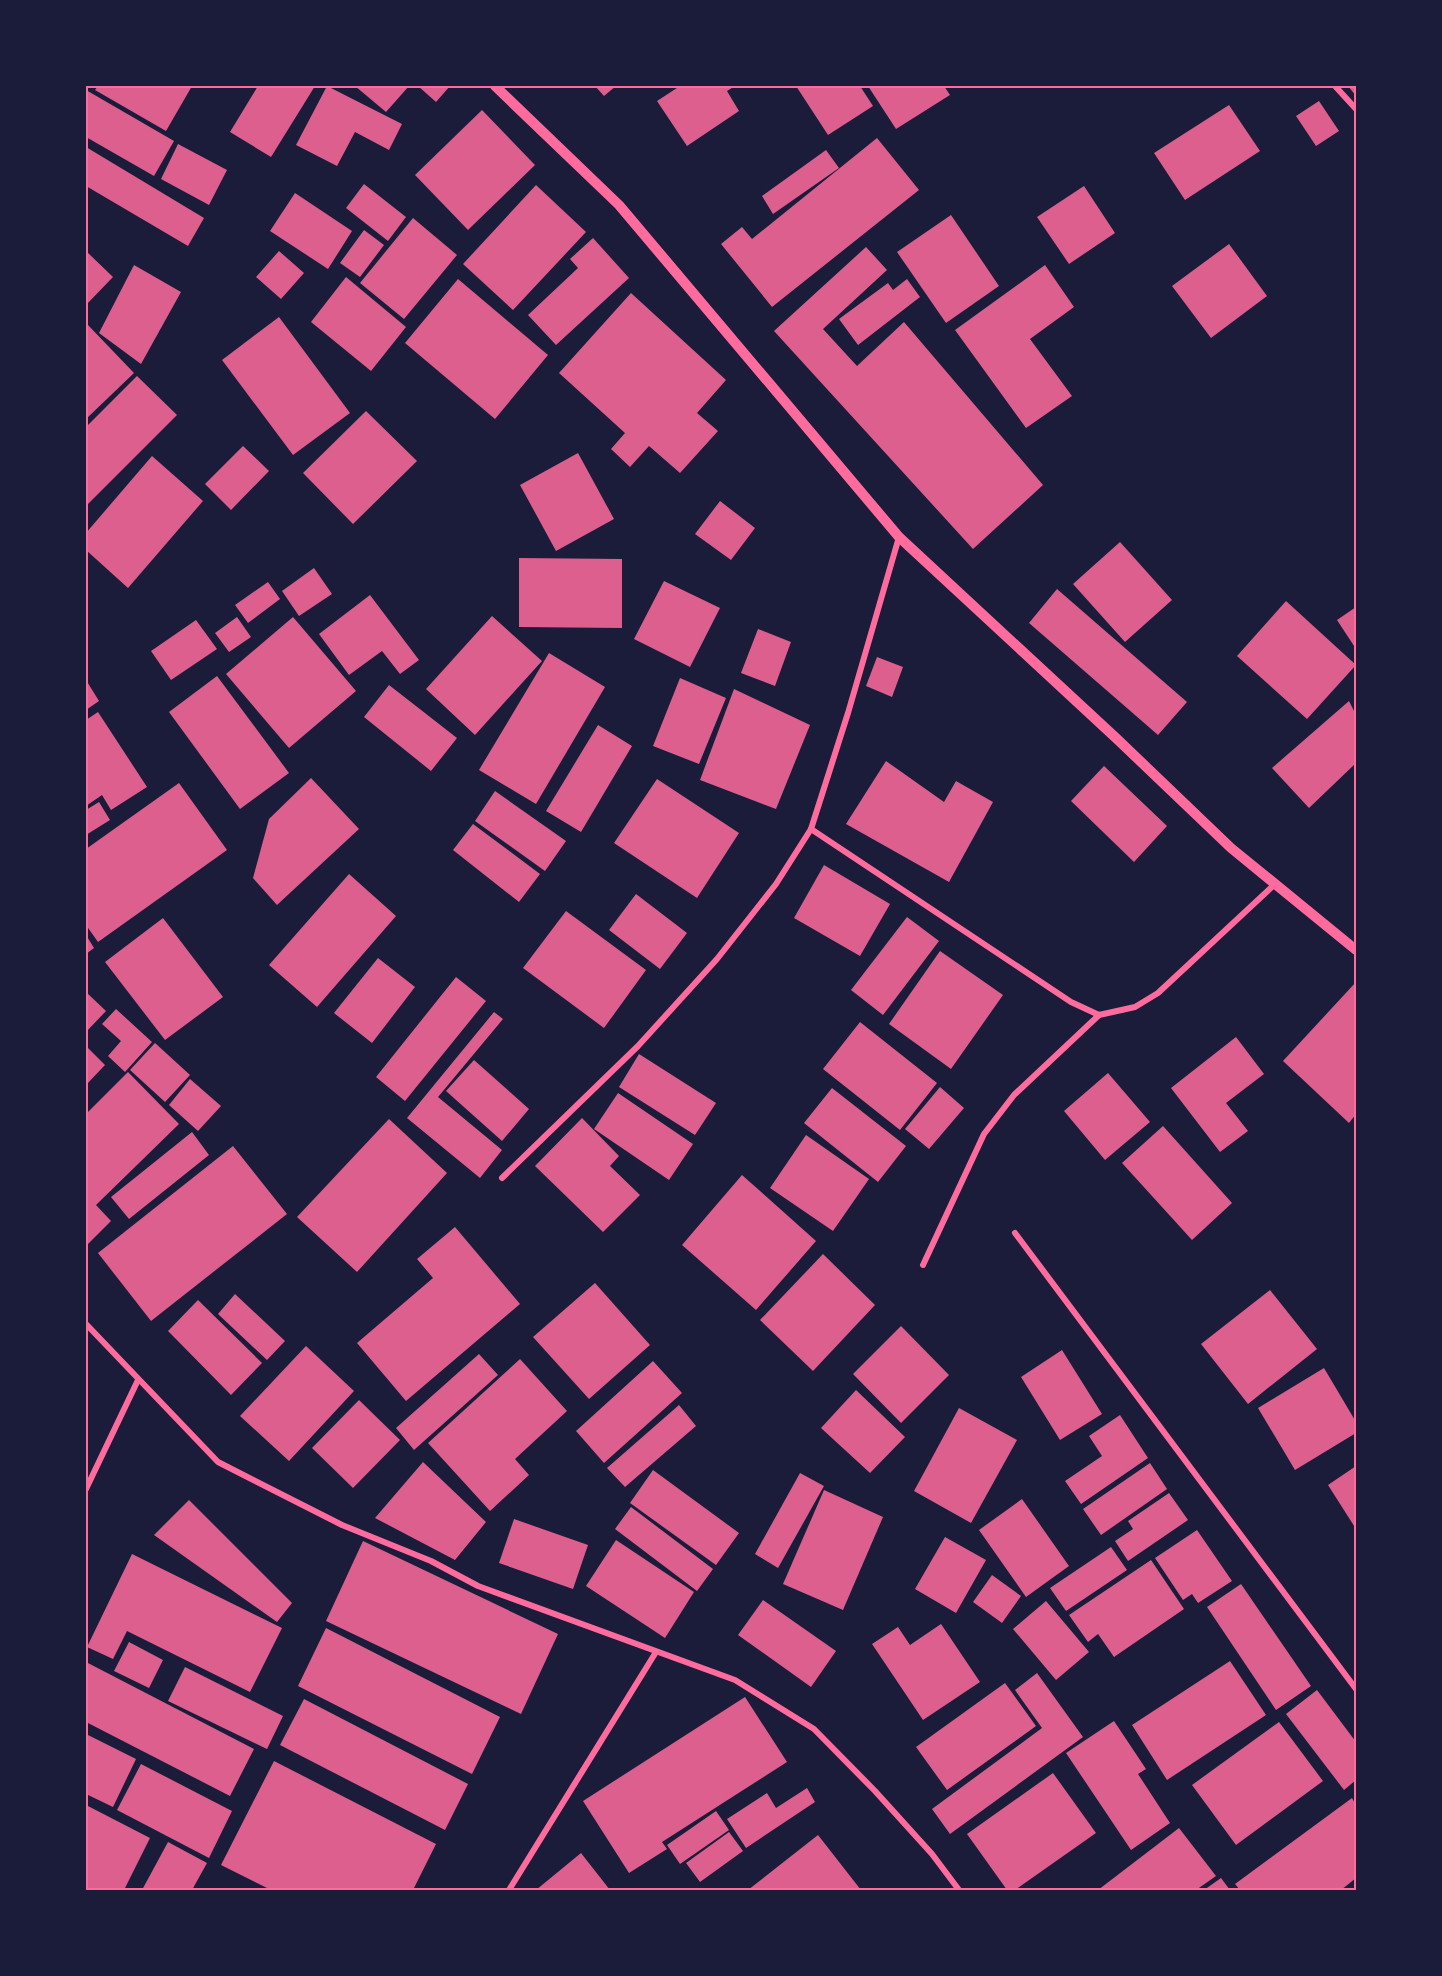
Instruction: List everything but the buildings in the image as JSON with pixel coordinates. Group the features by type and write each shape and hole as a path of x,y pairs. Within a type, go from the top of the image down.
{"street":[{"path":"495,86 619,206 899,537 1231,848 1356,950"},
{"path":"1335,86 1356,109"},
{"path":"502,1178 638,1046 717,959 776,884 811,829 848,713 899,537"},
{"path":"811,829 1071,1002 1099,1015"},
{"path":"923,1265 984,1134 1014,1095 1099,1015 1135,1007 1158,993 1275,884"},
{"path":"1015,1233 1356,1689"},
{"path":"86,1324 218,1462 342,1525 431,1561 478,1586 735,1680 814,1729 932,1854 959,1890"},
{"path":"86,1489 138,1380"},
{"path":"509,1890 656,1652"}]}
